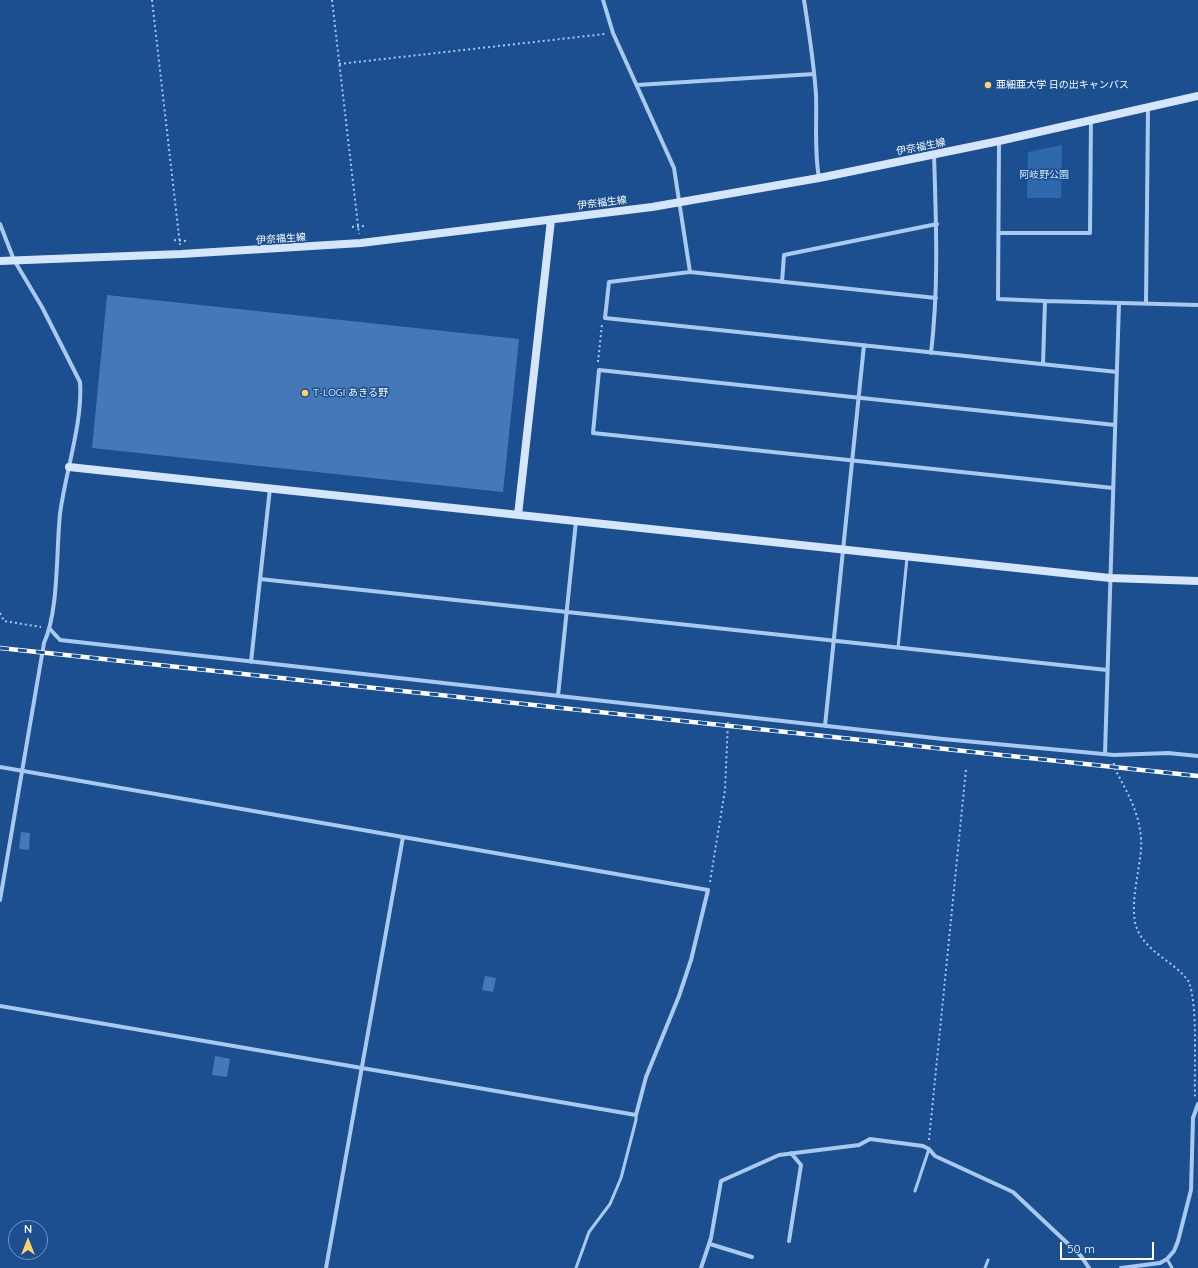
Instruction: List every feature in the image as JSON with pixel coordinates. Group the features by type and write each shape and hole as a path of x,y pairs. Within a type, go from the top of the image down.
{"street":[{"path":"603,0 612,33 674,168 681,203 690,272"},
{"path":"804,0 813,50 816,162 819,178"},
{"path":"637,85 814,74"},
{"name":"伊奈福生線","path":"0,261 181,254 361,243 681,203 819,178 999,141 1148,106 1198,96"},
{"path":"1146,304 1148,106"},
{"path":"999,233 1090,233 1091,120"},
{"path":"999,141 998,299 1198,305"},
{"path":"931,352 936,298 937,224 934,154"},
{"path":"518,515 551,220"},
{"path":"0,224 14,260 42,307 80,382 78,411 60,514 50,629 44,643 0,900"},
{"path":"782,282 784,256 937,224"},
{"path":"936,298 690,272 609,282 605,318 1117,372"},
{"path":"1043,364 1045,301"},
{"path":"1104,754 1119,303"},
{"path":"825,726 864,345"},
{"path":"1113,488 592,433 599,370 1115,425"},
{"path":"69,467 1110,578 1198,581"},
{"path":"251,662 270,488"},
{"path":"558,696 576,521"},
{"path":"260,579 1107,670"},
{"path":"50,629 60,640 825,726 1114,755 1168,753 1198,756"},
{"path":"0,767 708,890 689,967 679,996 646,1077 636,1115 0,1006"},
{"path":"326,1268 403,837"},
{"path":"1121,1268 1151,1266 1166,1259 1174,1251 1191,1190 1194,1118 1197,1105"},
{"path":"701,1268 710,1244 721,1181 779,1155 859,1145 870,1139 923,1146 929,1149 935,1156 1012,1192 1082,1256 1089,1268"},
{"path":"789,1241 801,1165 791,1153"},
{"path":"710,1244 752,1257"}],"lane":[{"path":"898,648 907,556"},
{"path":"576,1268 589,1232 610,1204 622,1178 636,1115"},
{"path":"915,1191 929,1149"},
{"path":"1166,1259 1172,1268"},
{"path":"985,1268 988,1260"}],"path":[{"path":"152,0 181,254"},
{"path":"332,0 361,243"},
{"path":"339,64 612,33"},
{"path":"352,227 364,226"},
{"path":"174,240 186,241"},
{"path":"599,370 597,364 602,324 605,318"},
{"path":"0,613 4,621 50,629"},
{"path":"708,890 725,790 729,715"},
{"path":"1114,755 1114,767 1134,803 1138,820 1141,848 1134,901 1135,921 1138,932 1146,944 1169,962 1189,982 1195,1000 1198,1020 1195,1080 1197,1105"},
{"path":"929,1149 966,769"}],"green space":[{"name":"阿岐野公園","path":"1062,145 1061,198 1027,198 1028,152"}],"building":[{"name":"T-LOGI あきる野","path":"107,295 519,339 503,492 92,448"},
{"path":"21,832 30,833 29,850 19,849"},
{"path":"485,976 496,978 493,992 482,990"},
{"path":"215,1056 230,1059 227,1077 212,1075"}],"railway":[{"path":"0,648 1198,776"}],"place":[{"name":"亜細亜大学 日の出キャンパス","path":"988,85"},
{"name":"T-LOGI あきる野","path":"305,393"}]}
